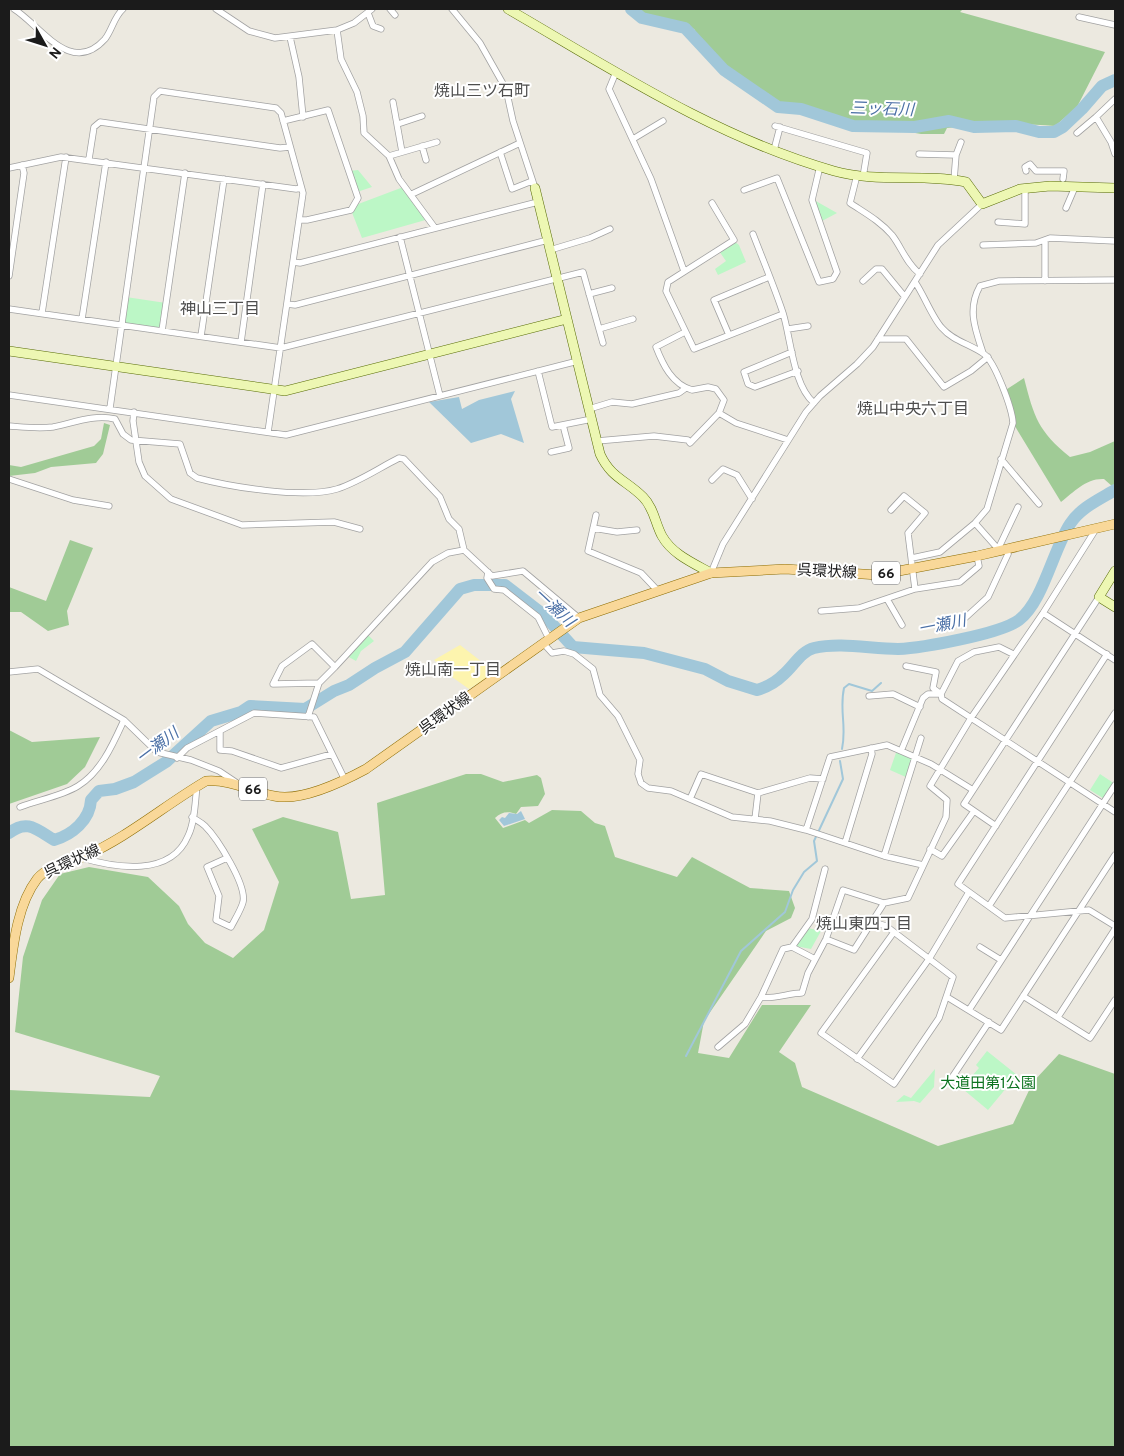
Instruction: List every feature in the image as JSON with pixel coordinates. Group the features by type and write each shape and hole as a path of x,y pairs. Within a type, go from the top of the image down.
{"main road":[{"name":"呉環状線","path":"9,978 17,928 28,894 38,878 55,867 106,845 206,782 220,780 276,796 299,795 345,780 366,769 580,618 711,573 785,569 878,574 977,556 999,548 1115,524"}],"street":[{"path":"14,9 27,16 55,44 67,51 81,53 94,48 106,38 113,22 123,9"},
{"path":"216,9 249,31 275,38 337,30 354,23 370,11 373,26 381,29"},
{"path":"390,9 395,15"},
{"path":"452,9 480,43 506,89 520,143 534,185 597,441 606,466 651,507 661,534 668,544 678,554 711,573 723,544 788,440 814,403 858,364 878,339 938,245 982,204 1010,191 1050,186 1115,188"},
{"path":"508,9 686,111 774,150 820,166 860,176 966,182 982,204"},
{"path":"1079,17 1115,25"},
{"path":"337,30 341,59 357,92 363,116 364,133 389,156 399,179 412,194 435,228"},
{"path":"290,37 299,77 303,117"},
{"path":"616,72 609,89 651,179 684,271"},
{"path":"110,408 154,97 160,91 276,108 281,113 302,193 268,432"},
{"path":"1077,133 1115,99"},
{"path":"393,102 402,152"},
{"path":"283,121 328,110 358,198 351,210 307,220 299,220"},
{"path":"398,124 422,116"},
{"path":"1096,118 1113,142 1115,154"},
{"path":"633,139 663,121"},
{"path":"89,159 94,128 100,122 280,148 290,147"},
{"path":"774,150 778,126 866,153 850,204 878,221 892,236 912,267 920,274"},
{"path":"389,156 437,142"},
{"path":"954,180 956,155 961,142"},
{"path":"412,194 520,143"},
{"path":"422,146 426,160"},
{"path":"500,152 512,189 534,185"},
{"path":"919,154 956,155"},
{"path":"9,168 66,157 296,189 301,188"},
{"path":"42,313 66,157"},
{"path":"82,319 106,162"},
{"path":"1026,171 1025,167 1030,164 1036,171 1064,171 1063,179"},
{"path":"9,276 24,174 22,165"},
{"path":"744,190 778,178 819,282 833,279 837,272 812,200 820,166"},
{"path":"162,331 185,173"},
{"path":"201,336 224,179"},
{"path":"241,342 263,184"},
{"path":"1066,208 1075,187"},
{"path":"998,222 1025,224 1025,188"},
{"path":"293,262 300,263 538,202"},
{"path":"712,203 734,240 668,282 666,291 684,332 694,349 783,314"},
{"path":"550,250 590,238 610,229"},
{"path":"753,234 783,314 792,352 806,396 814,403"},
{"path":"400,237 440,396"},
{"path":"983,245 1036,243 1050,238 1115,241"},
{"path":"287,304 295,305 548,240"},
{"path":"1045,240 1045,281"},
{"path":"863,281 876,269 882,269 905,297"},
{"path":"9,308 281,348 583,272 603,342"},
{"path":"729,335 714,300 770,277"},
{"path":"985,355 972,321 974,299 980,286 999,281 1115,280"},
{"path":"912,558 940,552 975,522 986,509 1013,423 1012,412 993,362 942,328 915,282"},
{"path":"589,294 612,288"},
{"path":"9,351 285,392 567,319"},
{"path":"599,329 633,320"},
{"path":"788,330 808,326"},
{"path":"597,441 654,436 679,438 688,440 690,443 719,413 724,400 716,389 708,387 692,390 686,388 670,375 663,365 656,347 684,332"},
{"path":"878,339 906,339 944,386 971,371 985,355"},
{"path":"792,352 744,372 748,384 755,387 798,372"},
{"path":"9,395 110,408 286,435 578,360"},
{"path":"538,371 552,427 592,419"},
{"path":"589,409 612,402 632,404 679,393 686,388"},
{"path":"134,412 139,462 145,476 171,499 242,525 334,522 360,529"},
{"path":"719,413 736,423 788,440"},
{"path":"9,426 52,427 74,421 115,419 124,434 136,442 180,444 190,473 197,478 251,489 297,492 337,489 399,458 404,459 440,498 449,519 459,528 464,550 492,576 523,571 580,618"},
{"path":"552,452 569,448 563,425"},
{"path":"1001,459 1039,504"},
{"path":"712,480 723,468 737,475 752,499"},
{"path":"9,479 73,500 109,506"},
{"path":"891,510 908,490"},
{"path":"904,496 925,513 908,534 915,588"},
{"path":"975,522 999,548 1018,507"},
{"path":"596,515 588,551 641,573 658,591"},
{"path":"593,528 617,532 637,530"},
{"path":"761,997 802,993 808,973 826,940 843,890 884,903 908,898 946,817 947,800 930,786 971,718 1013,654 1043,613 1096,529"},
{"path":"308,716 319,684 432,562 448,552 464,550"},
{"path":"965,618 988,597 1008,554"},
{"path":"821,612 859,608 915,588 960,582 979,566 977,556"},
{"path":"488,572 487,578 494,589 504,590 538,617 552,653 564,651 574,654 593,669 600,696 618,716 640,760 638,774 641,783 648,788 661,788 732,817 755,819 812,832 884,856 923,865"},
{"path":"996,826 964,804 1114,575"},
{"path":"1099,597 1115,607"},
{"path":"887,599 902,625"},
{"path":"1043,613 1115,660"},
{"path":"319,684 273,684 282,666 312,644 335,667"},
{"path":"941,694 958,661 974,652 999,647 1013,654"},
{"path":"1058,1017 1115,928 1089,910 1005,918 958,884 1107,654"},
{"path":"906,666 936,672 933,688 941,694 942,699 1115,812"},
{"path":"9,672 38,669 124,720 157,752 191,760 219,771 243,786"},
{"path":"869,696 893,694 920,707"},
{"path":"901,752 923,698 928,694 941,694"},
{"path":"177,758 187,748 254,713 308,716 314,717 345,780"},
{"path":"989,906 1115,713"},
{"path":"20,807 77,786 84,781 111,749 124,720"},
{"path":"220,732 220,750 232,751 281,768 332,754"},
{"path":"884,856 921,738"},
{"path":"812,832 823,779 830,757 887,745 940,769 973,790"},
{"path":"845,843 872,754 871,748"},
{"path":"690,799 701,774 758,793 810,778 823,779"},
{"path":"969,1010 1115,785"},
{"path":"80,857 96,863 144,866 159,864 176,853 190,834 197,786"},
{"path":"755,819 758,793"},
{"path":"930,850 942,856 974,811"},
{"path":"192,817 203,824 216,840 227,858 242,888 244,900 231,926 216,920 219,896 207,867 227,858"},
{"path":"947,997 1001,1030 1115,855"},
{"path":"792,947 812,919 825,868"},
{"path":"857,1059 930,959 969,892"},
{"path":"826,940 854,950 884,903"},
{"path":"873,922 886,926 894,932 930,959 953,977 939,1018 894,1084 821,1032 894,932"},
{"path":"718,1047 746,1024 761,997 782,949 792,947 815,960"},
{"path":"980,947 1001,960"},
{"path":"1023,996 1090,1038 1115,1000"},
{"path":"958,1085 951,1079 989,1022"}],"green space":[{"path":"638,9 963,9 960,12 1105,52 1077,107 1055,126 1014,124 974,126 947,128 944,134 921,134 839,120 775,103 726,68 704,45 694,29 646,15"},
{"path":"358,170 372,187 357,192 349,171"},
{"path":"406,186 429,219 362,238 351,210 353,206"},
{"path":"814,200 837,213 822,221"},
{"path":"735,242 739,245 746,262 718,275 715,269 726,261 719,251"},
{"path":"126,297 166,303 162,331 122,325"},
{"path":"1024,378 1031,403 1044,431 1070,457 1090,452 1115,441 1115,486 1113,487 1104,479 1098,479 1081,486 1061,502 1013,423 1004,391"},
{"path":"104,423 110,425 103,454 96,463 51,467 35,473 9,476 9,465 21,467 94,446 101,439"},
{"path":"70,540 93,548 67,611 69,625 48,631 21,612 9,612 9,587 46,601"},
{"path":"368,635 374,641 361,651 356,661 347,656"},
{"path":"9,730 32,742 100,737 85,767 67,784 9,804"},
{"path":"897,750 914,758 908,778 890,770"},
{"path":"466,774 481,774 503,782 537,775 541,778 545,794 538,806 521,807 516,814 507,812 500,814 495,818 503,828 525,820 529,823 552,810 581,811 595,823 605,826 615,857 677,877 692,857 750,888 789,891 795,908 791,918 766,931 704,1021 698,1053 729,1058 762,1005 811,1005 779,1052 795,1063 802,1087 938,1146 1013,1124 1033,1082 1059,1054 1115,1074 1115,1447 9,1447 9,1090 150,1097 160,1076 15,1032 23,957 42,900 60,874 89,867 148,877 179,906 188,924 205,943 233,958 264,930 279,882 252,829 283,817 338,832 351,899 385,895 377,803"},
{"path":"1100,774 1115,784 1106,800 1090,790"},
{"path":"808,928 821,931 811,949 795,946"},
{"name":"大道田第1公園","path":"987,1051 1017,1075 988,1110 958,1085 967,1074 971,1077 979,1068 976,1065"},
{"path":"935,1069 934,1087 920,1103 914,1101 896,1102 904,1095 911,1098"}],"sand":[{"path":"460,645 495,672 469,689 438,667 440,665 434,660"}],"water":[{"path":"515,391 511,399 524,443 501,434 471,443 429,402 459,397 462,409 479,400"},
{"path":"521,811 525,819 504,826 499,820 502,817 505,818 509,813 517,814"}],"waterway":[{"name":"三ッ石川","path":"631,9 642,18 685,28 724,70 778,107 801,109 853,126 915,127 949,121 974,127 1016,126 1039,132 1054,132 1063,127 1082,109 1102,86 1115,80"},
{"name":"一瀬川","path":"9,833 26,826 37,829 54,840 61,838 79,826 84,820 91,800 99,791 115,789 134,782 166,762 211,721 241,712 250,706 305,709 405,652 460,589 474,585 505,585 544,615 573,647 644,653 705,669 728,681 757,690 777,680 805,652 814,648 845,646 898,649 924,646 979,635 1019,620 1035,601 1064,535 1074,518 1091,504 1115,490"},
{"path":"842,749 844,688 849,684 872,691 881,683"},
{"path":"686,1056 741,951 785,912 793,890 804,872 817,861 814,841 843,779 840,761"}],"district":[{"name":"焼山三ツ石町","path":"482,90"},
{"name":"神山三丁目","path":"220,308"},
{"name":"焼山中央六丁目","path":"913,408"},
{"name":"焼山南一丁目","path":"453,669"},
{"name":"焼山東四丁目","path":"864,923"}]}
